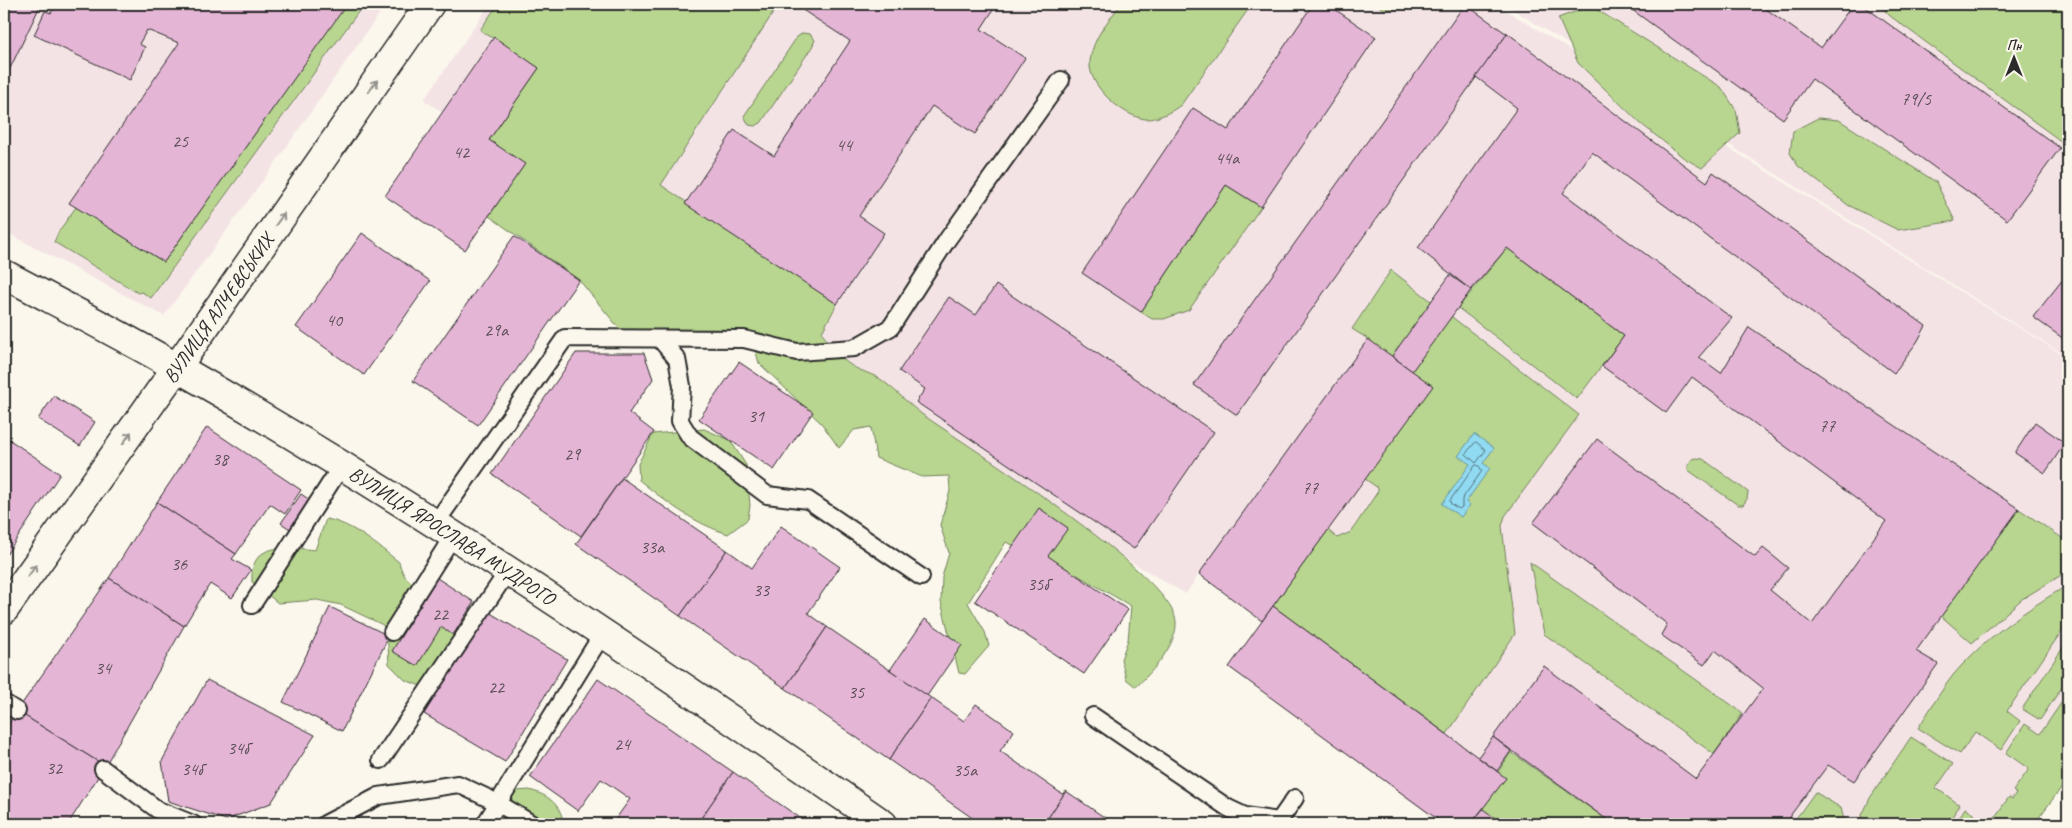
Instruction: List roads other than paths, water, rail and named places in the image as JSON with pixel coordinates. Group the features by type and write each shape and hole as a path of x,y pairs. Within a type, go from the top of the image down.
{"street":[{"name":"ВУЛИЦЯ АЛЧЕВСЬКИХ","path":"4,610 177,368 430,4"},
{"name":"ВУЛИЦЯ ЯРОСЛАВА МУДРОГО","path":"4,274 177,368 342,465 603,633 883,824"}],"lane":[{"path":"392,632 444,530 565,338 744,339 797,352 854,348 891,327 947,240 1061,80"},
{"path":"660,339 676,359 682,386 680,421 690,437 767,495 808,500 920,577"},
{"path":"252,604 342,465"},
{"path":"381,760 508,571"},
{"path":"485,824 603,633"},
{"path":"1093,716 1228,808 1245,816 1279,821 1295,798"},
{"path":"103,769 158,810 193,824"},
{"path":"325,824 379,796 458,784 498,803 532,824"}],"water":[{"path":"1474,434 1494,448 1483,463 1490,468 1466,502 1470,505 1461,517 1442,504 1470,464 1458,456"}]}
